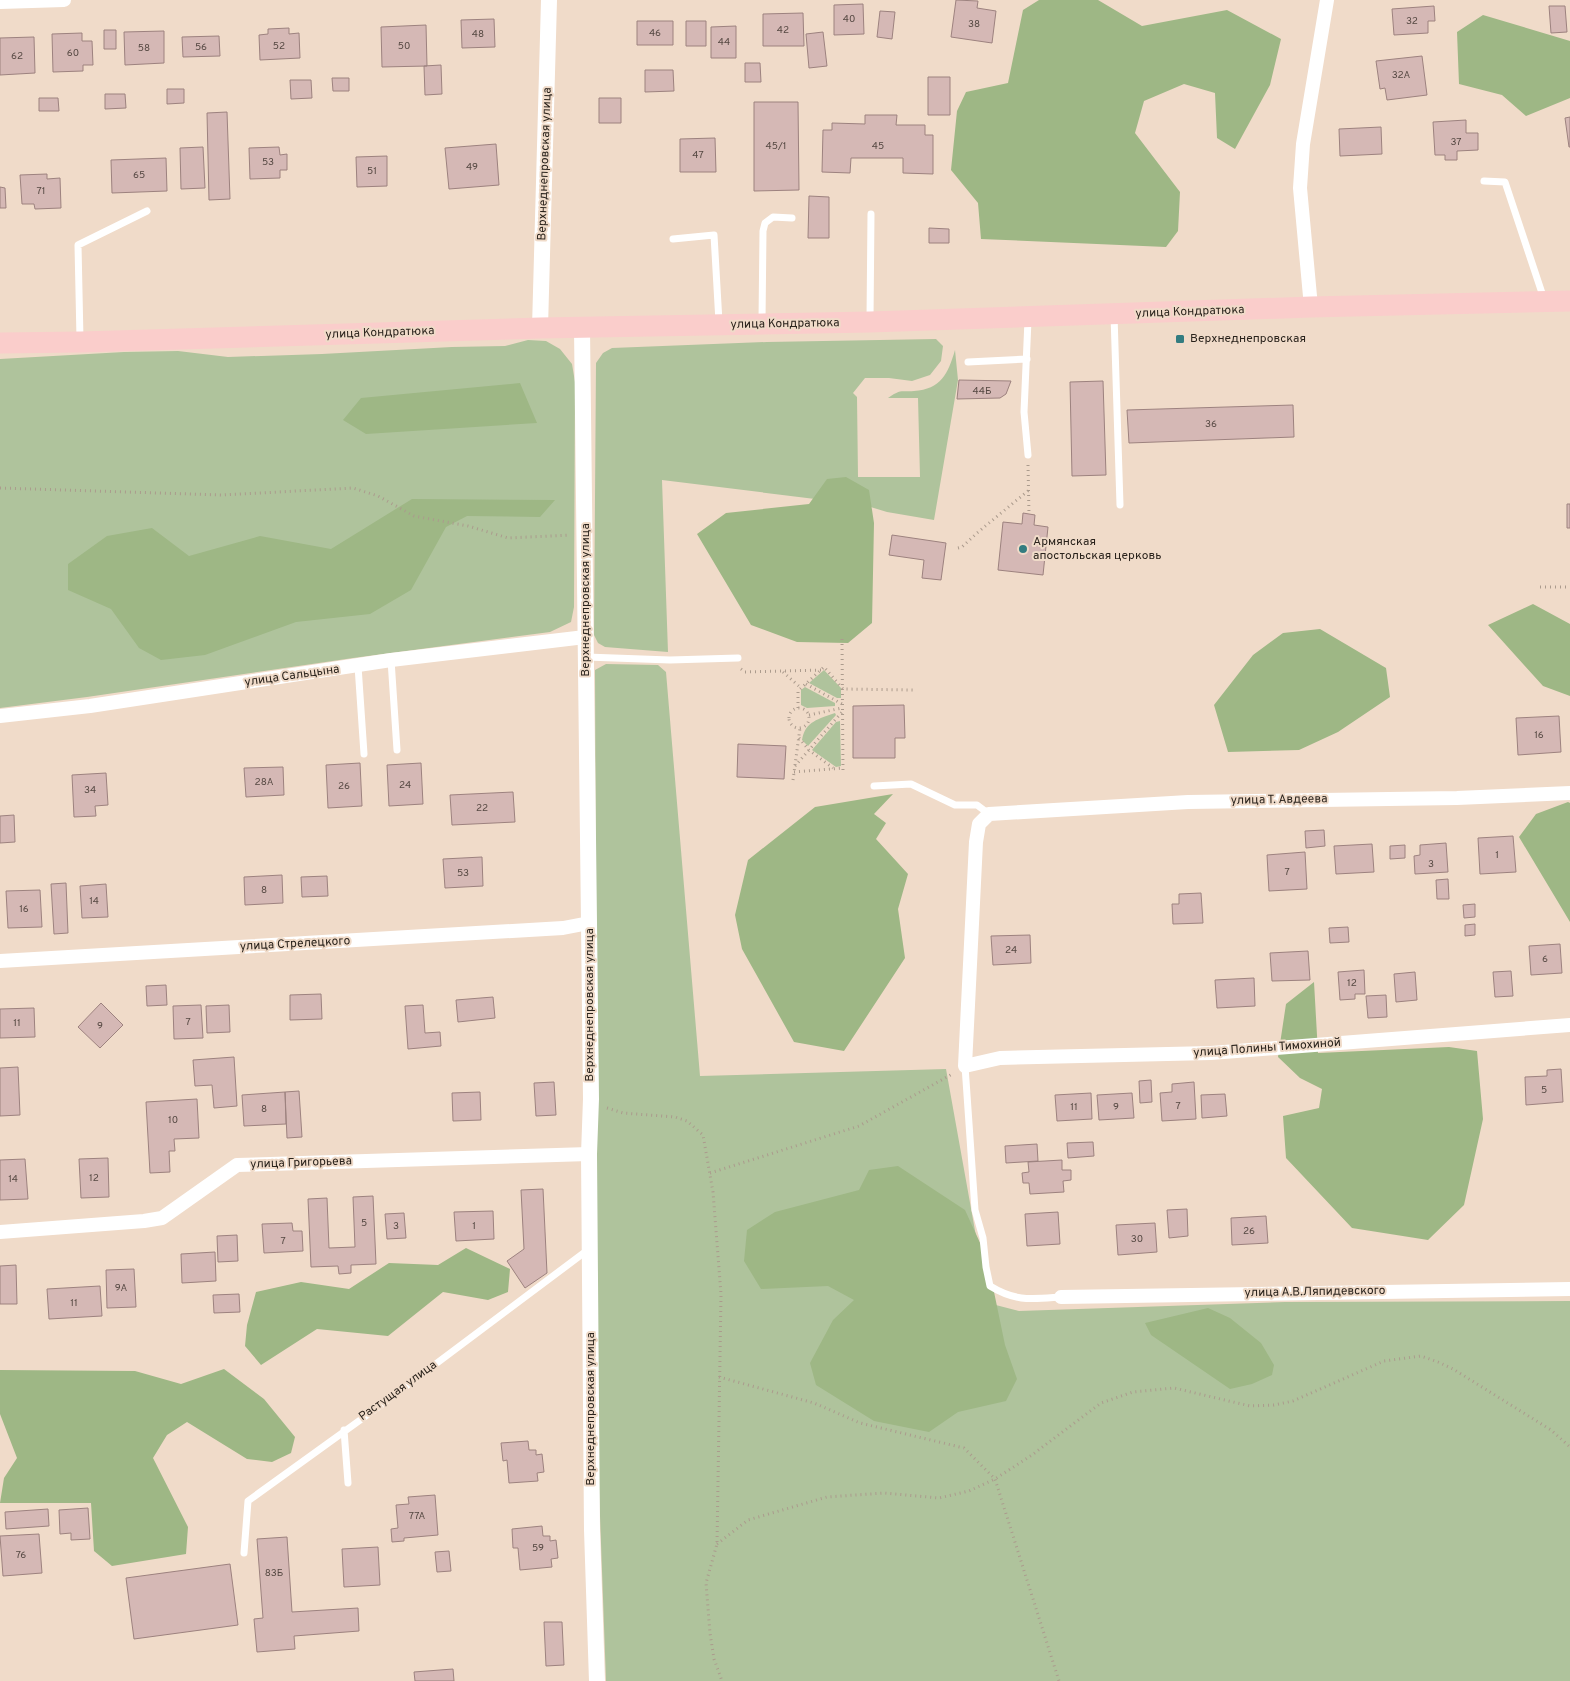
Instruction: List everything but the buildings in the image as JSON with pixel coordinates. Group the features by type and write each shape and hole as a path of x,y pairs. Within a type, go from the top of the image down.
{"main road":[{"name":"улица Кондратюка","path":"0,343 540,328 870,322 1311,307 1570,301"}],"street":[{"path":"0,2 64,0"},
{"name":"Верхнеднепровская улица","path":"540,328 549,0"},
{"path":"1311,307 1300,188 1303,144 1327,0"},
{"name":"Верхнеднепровская улица","path":"582,328 590,923 591,1099 589,1154 592,1530 597,1681"},
{"name":"улица Сальцына","path":"0,716 90,706 391,660 585,637"},
{"name":"улица Т. Авдеева","path":"989,814 1188,802 1457,798 1570,793"},
{"path":"965,1066 976,842 979,824 989,814"},
{"name":"улица Стрелецкого","path":"0,961 563,928 590,923"},
{"name":"улица Полины Тимохиной","path":"965,1066 1000,1058 1211,1053 1570,1025"},
{"name":"улица Григорьева","path":"0,1232 144,1222 162,1218 237,1165 589,1154"},
{"name":"улица А.В.Ляпидевского","path":"1061,1296 1570,1289"}],"lane":[{"path":"1484,181 1505,182 1545,302"},
{"path":"80,342 78,245 147,211"},
{"path":"870,322 871,214"},
{"path":"762,324 763,231 765,223 773,217 792,218"},
{"path":"673,239 714,235 720,325"},
{"path":"1114,315 1120,504"},
{"path":"1028,317 1024,412 1028,455"},
{"path":"968,362 1027,359"},
{"path":"585,657 670,660 738,658"},
{"path":"391,660 397,750"},
{"path":"358,666 364,754"},
{"path":"874,786 911,784 955,805 977,806 989,814"},
{"path":"965,1066 975,1210 983,1238 990,1286 1003,1294 1027,1299 1061,1296"},
{"name":"Растущая улица","path":"244,1554 248,1501 590,1248"},
{"path":"344,1430 348,1483"}],"path":[{"path":"1028,455 1029,514"},
{"path":"0,488 222,495 353,488 378,496 414,516 468,526 508,538 586,534"},
{"path":"958,548 962,547 1029,490"},
{"path":"1540,587 1570,587"},
{"path":"842,638 843,774"},
{"path":"745,672 821,670 824,667 842,688 913,690"},
{"path":"798,708 798,691 821,670"},
{"path":"783,671 801,688"},
{"path":"806,684 843,708"},
{"path":"798,708 804,709 809,715 808,723 800,728 794,726 790,720 790,714 798,708"},
{"path":"809,715 843,708"},
{"path":"795,766 843,708"},
{"path":"793,780 800,728"},
{"path":"799,738 809,750 834,769"},
{"path":"794,772 843,768"},
{"path":"710,1173 859,1126 965,1066"},
{"path":"591,1099 607,1108 624,1112 687,1120 703,1136 714,1192 721,1294 717,1544 706,1583 714,1659 722,1681"},
{"path":"717,1544 748,1520 827,1496 884,1493 939,1498 969,1491 995,1479 1032,1455 1101,1403 1133,1392 1174,1388 1250,1406 1274,1404 1292,1401 1384,1361 1421,1356 1453,1369 1551,1430 1570,1446"},
{"path":"720,1377 814,1402 860,1422 964,1448 995,1479 1059,1681"}],"green space":[{"path":"1039,0 1098,0 1142,26 1227,10 1281,39 1270,85 1235,149 1217,138 1215,93 1184,84 1144,101 1135,133 1180,192 1178,231 1166,247 981,239 978,203 951,170 957,111 966,92 1008,83 1023,10"},
{"path":"1483,15 1570,41 1570,98 1526,116 1502,95 1459,84 1457,32"},
{"path":"936,339 943,346 941,361 930,375 912,381 889,378 865,378 853,393 857,397 858,477 920,477 918,398 888,398 898,392 923,390 937,383 946,373 955,350 958,380 934,520 887,512 864,505 662,480 668,652 605,647 598,643 594,635 596,363 603,353 612,348 767,342"},
{"path":"528,340 546,341 560,349 572,364 575,382 574,607 571,622 550,632 0,708 0,359 178,351 228,357 322,354 505,346"},
{"path":"520,383 537,423 366,434 343,420 361,398"},
{"path":"846,477 869,490 874,523 872,623 848,643 797,642 751,625 697,534 726,513 809,504 827,479"},
{"path":"412,499 555,500 540,517 467,516 446,527 411,590 370,614 296,622 205,655 161,660 139,648 111,609 68,590 68,564 107,536 152,528 189,556 260,536 331,549"},
{"path":"1533,604 1570,624 1570,696 1543,686 1488,625"},
{"path":"1320,629 1386,668 1390,697 1338,732 1299,750 1228,752 1214,705 1253,655 1283,633"},
{"path":"606,664 658,665 666,672 700,1076 946,1069 988,1303 1019,1311 1285,1302 1570,1301 1570,1681 606,1681 595,1378 597,1135 595,670"},
{"path":"824,670 841,688 841,698 837,698 809,683"},
{"path":"805,687 835,703 835,706 807,708 801,705 801,690"},
{"path":"835,713 836,715 808,746 802,740 806,729 810,725 818,719"},
{"path":"840,721 841,766 836,767 812,750 836,722"},
{"path":"893,794 874,814 886,823 876,839 908,874 898,909 905,958 844,1051 794,1042 742,949 735,915 748,860 815,807"},
{"path":"1568,802 1570,803 1570,922 1519,837 1536,814"},
{"path":"1314,982 1318,1053 1449,1047 1477,1051 1483,1119 1464,1205 1428,1240 1352,1228 1286,1158 1283,1116 1319,1108 1322,1089 1300,1078 1278,1057 1286,1004"},
{"path":"898,1166 965,1210 987,1258 1005,1345 1017,1379 1006,1401 958,1412 929,1432 874,1421 816,1385 810,1363 833,1320 854,1300 828,1286 761,1289 744,1261 747,1230 775,1212 859,1190 869,1170"},
{"path":"466,1248 510,1269 508,1292 488,1300 443,1292 388,1336 317,1329 261,1365 245,1346 247,1325 256,1292 301,1282 349,1289 389,1263 438,1265"},
{"path":"1208,1308 1230,1318 1261,1343 1274,1365 1272,1375 1252,1384 1230,1389 1151,1335 1145,1323"},
{"path":"224,1369 264,1399 295,1437 291,1453 272,1462 247,1459 187,1422 167,1435 153,1458 188,1527 186,1554 112,1566 94,1551 91,1503 0,1503 4,1478 17,1458 0,1414 0,1370 135,1371 181,1384"}],"place":[{"name":"Верхнеднепровская","path":"1180,339"},
{"name":"Армянская апостольская церковь","path":"1023,549"}]}
